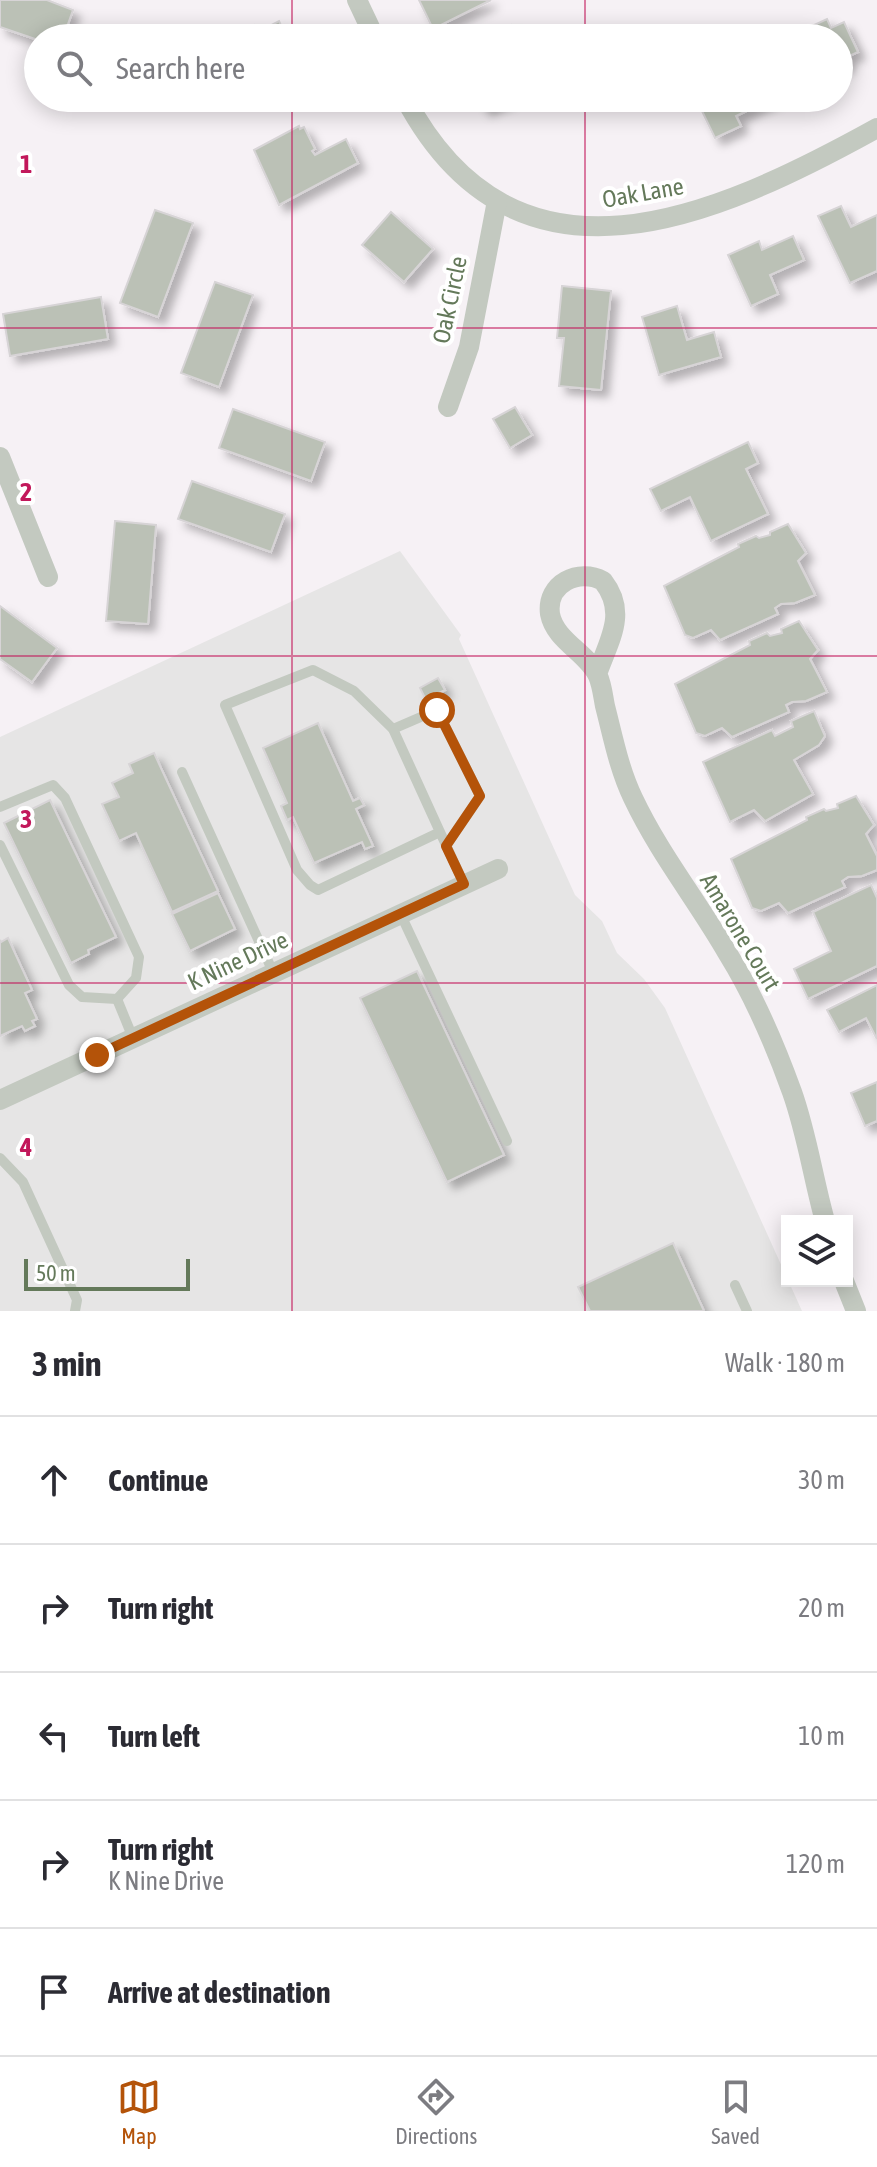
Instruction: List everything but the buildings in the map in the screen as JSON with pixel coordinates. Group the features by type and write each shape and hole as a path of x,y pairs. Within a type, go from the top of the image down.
{"street":[{"path":"357,0 368,24"},
{"name":"Oak Lane","path":"412,112 459,174 497,201 519,213 580,226 631,226 657,222 716,204 785,175 877,128"},
{"name":"Oak Circle","path":"448,407 469,347 497,201"},
{"path":"0,457 48,577"},
{"name":"Amarone Court","path":"597,674 617,614 616,603 603,581 584,574 562,583 551,602 550,614 560,632 597,674 618,755 633,798 678,879 729,954 776,1054 803,1130 824,1215"},
{"name":"K Nine Drive","path":"0,1100 498,869"},
{"path":"846,1287 856,1311"}],"lane":[{"path":"440,832 318,890 297,870 225,705 313,670 354,691 393,729 464,884"},
{"path":"393,729 437,710 480,796 446,846"},
{"path":"182,772 273,972"},
{"path":"0,807 53,785 65,798 139,957 136,978 117,999"},
{"path":"0,845 69,985 82,997 117,999"},
{"path":"401,915 507,1141"},
{"path":"117,999 133,1038"},
{"path":"0,1158 23,1182 77,1300 75,1311"},
{"path":"735,1285 747,1311"}],"shaded area":[{"path":"400,551 461,635 459,639 575,895 602,921 617,953 644,979 665,1008 781,1265 781,1287 791,1287 802,1311 0,1311 0,737"}],"route":[{"path":"97,1055 464,884 446,846 480,796 437,710"}]}
